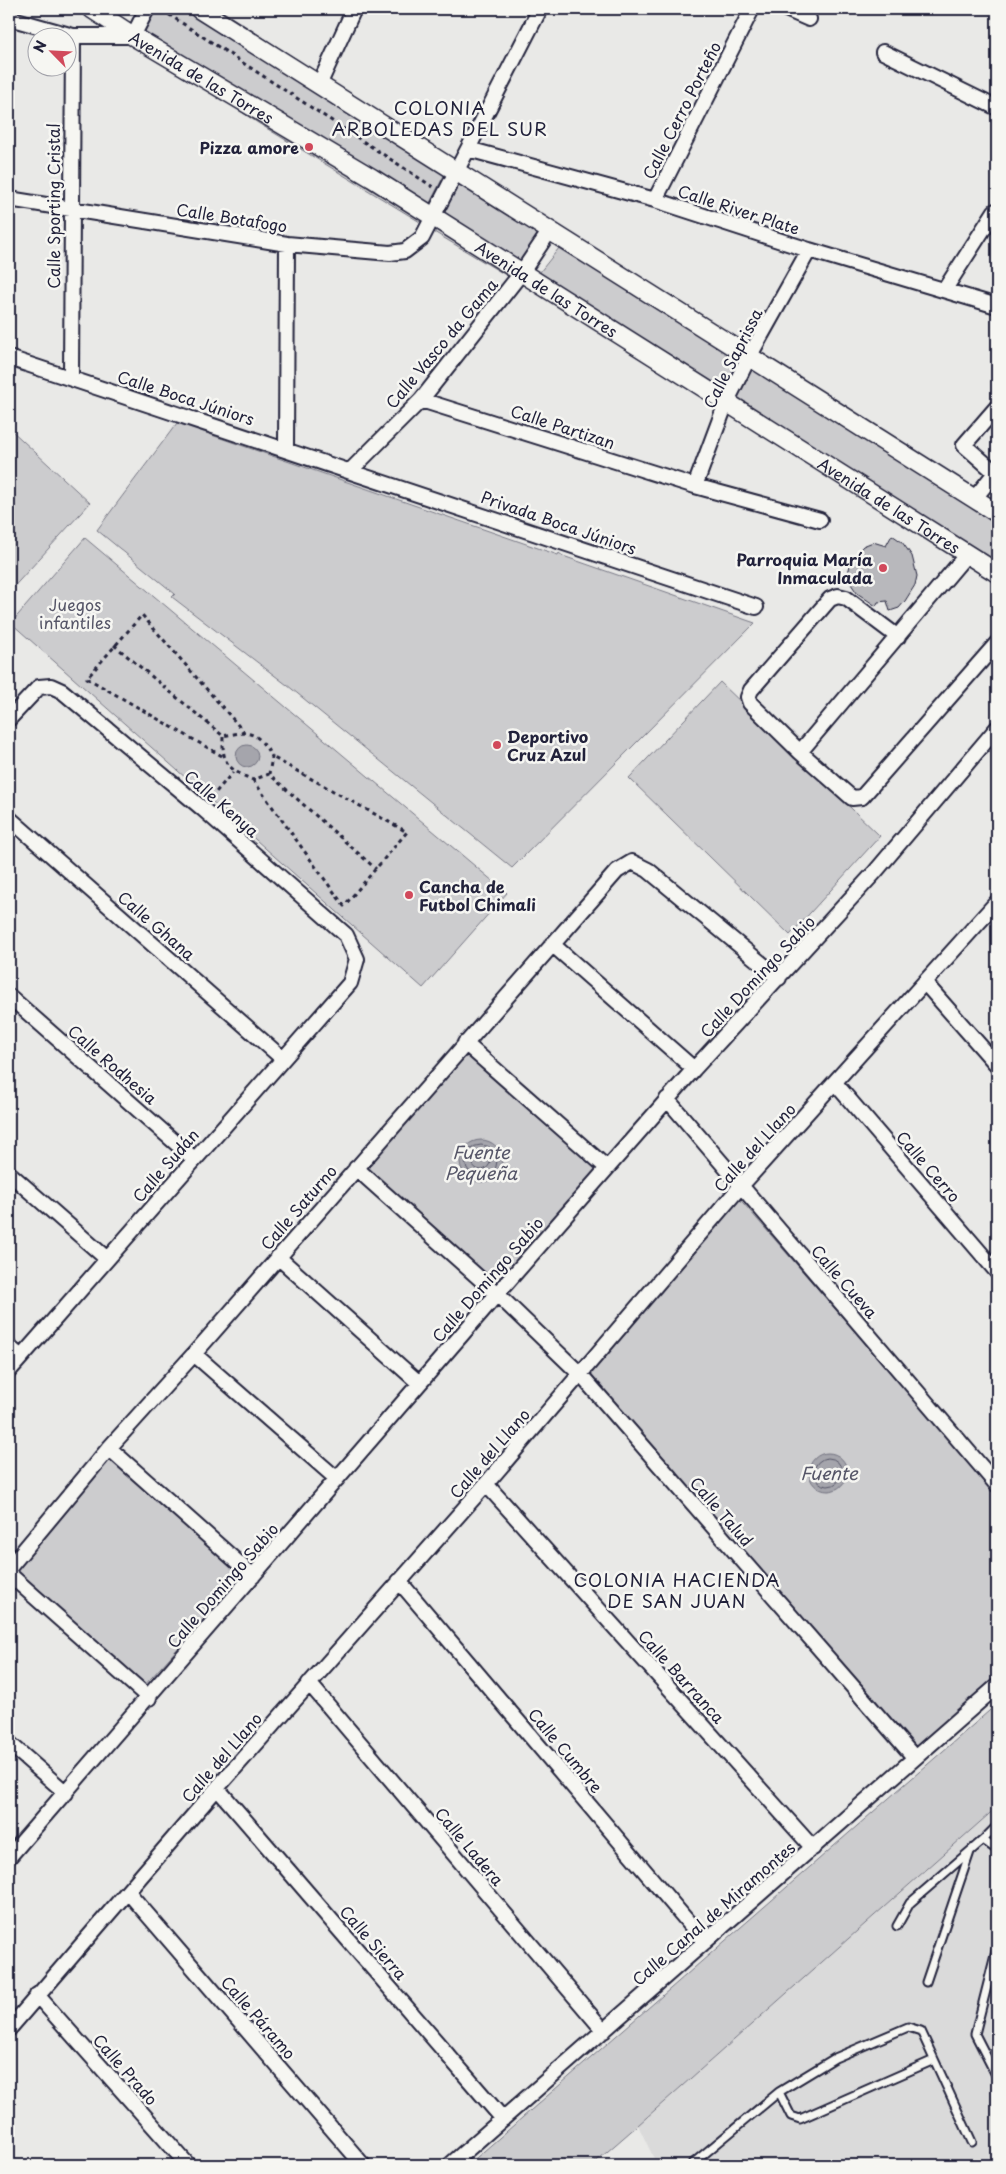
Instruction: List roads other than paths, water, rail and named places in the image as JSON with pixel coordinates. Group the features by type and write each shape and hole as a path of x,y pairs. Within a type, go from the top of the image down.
{"street":[{"name":"Avenida de las Torres","path":"92,9 133,36 433,216 997,573"},
{"path":"78,36 133,36 147,9"},
{"path":"199,9 549,232 997,513"},
{"path":"319,85 354,9"},
{"name":"Calle Botafogo","path":"9,199 286,244 397,253 417,243 433,216 540,9"},
{"name":"Calle Cerro Porteño","path":"655,200 752,9"},
{"path":"786,9 809,19"},
{"path":"9,18 45,28"},
{"path":"883,52 997,108"},
{"name":"Calle Sporting Cristal","path":"70,377 72,78"},
{"name":"Calle River Plate","path":"468,149 655,200 809,250 997,306"},
{"path":"945,290 995,211"},
{"name":"Calle Vasco da Gama","path":"351,470 421,400 522,272 549,232"},
{"path":"286,244 286,448"},
{"name":"Calle Saprissa","path":"695,486 726,403 749,356 809,250"},
{"name":"Calle Boca Júniors","path":"9,358 351,470"},
{"name":"Calle Partizan","path":"421,400 695,486 820,520"},
{"path":"974,499 996,474 964,445 997,407"},
{"name":"Privada Boca Júniors","path":"351,470 756,607"},
{"path":"800,752 967,554"},
{"path":"898,637 846,598 838,596 830,599 751,690 748,696 750,703 800,752 852,798 862,797 997,643"},
{"name":"Calle Kenya","path":"9,719 39,687 51,686 62,691 202,809 346,935 357,959 350,983"},
{"name":"Calle Domingo Sabio","path":"9,1857 149,1698 419,1383 607,1168 875,872 997,728"},
{"name":"Calle Ghana","path":"9,818 282,1058"},
{"name":"Calle Saturno","path":"9,1568 109,1448 194,1354 617,871 632,862 648,870 779,978"},
{"name":"Calle del Llano","path":"9,2029 309,1683 486,1484 740,1187 997,902"},
{"path":"552,944 694,1070"},
{"name":"Calle Sudán","path":"9,1371 282,1058 350,983"},
{"path":"925,983 997,1065"},
{"name":"Calle Rodhesia","path":"9,996 194,1159"},
{"path":"465,1043 607,1168"},
{"name":"Calle Cerro","path":"835,1082 997,1272"},
{"name":"Calle Cueva","path":"668,1100 740,1187 997,1485"},
{"name":"Calle Talud","path":"356,1168 497,1294 580,1374 914,1757"},
{"path":"9,1173 107,1259"},
{"path":"278,1258 419,1383"},
{"path":"9,1347 20,1357"},
{"path":"194,1354 337,1479"},
{"path":"109,1448 254,1576"},
{"name":"Calle Barranca","path":"486,1484 813,1848"},
{"path":"9,1574 149,1698"},
{"name":"Calle Cumbre","path":"399,1581 705,1942"},
{"name":"Calle Ladera","path":"309,1683 604,2031"},
{"name":"Calle Canal de Miramontes","path":"450,2165 997,1686"},
{"path":"9,1743 66,1793"},
{"name":"Calle Sierra","path":"218,1788 503,2119"},
{"name":"Calle Páramo","path":"128,1892 363,2165"},
{"name":"Calle Prado","path":"37,1995 188,2165"}],"lane":[{"path":"898,1926 910,1902 997,1826"},
{"path":"983,1840 997,1850"},
{"path":"926,1982 970,1851"},
{"path":"997,1947 975,2034 997,2077"},
{"path":"691,2165 779,2092 835,2058 908,2027 921,2031 972,2142"},
{"path":"779,2092 791,2116 800,2119 934,2060"}],"water":[{"path":"247,745 257,752 258,756 251,766 247,767 237,760 236,756 243,746"},
{"name":"Fuente Pequeña","path":"481,1140 496,1146 502,1161 496,1176 481,1182 466,1176 460,1161 466,1146"},
{"name":"Fuente","path":"828,1453 835,1454 841,1459 846,1465 846,1479 841,1485 835,1490 828,1491 821,1490 815,1485 810,1479 809,1472 810,1465 815,1459 821,1454"}],"place":[{"name":"Pizza amore","path":"309,147"},
{"name":"Parroquia María Inmaculada","path":"883,568"},
{"name":"Deportivo Cruz Azul","path":"497,745"},
{"name":"Cancha de Futbol Chimali","path":"409,895"}],"district":[{"name":"COLONIA ARBOLEDAS DEL SUR","path":"440,117"},
{"name":"COLONIA HACIENDA DE SAN JUAN","path":"677,1589"}],"park label":[{"name":"Juegos infantiles","path":"75,613"}]}
